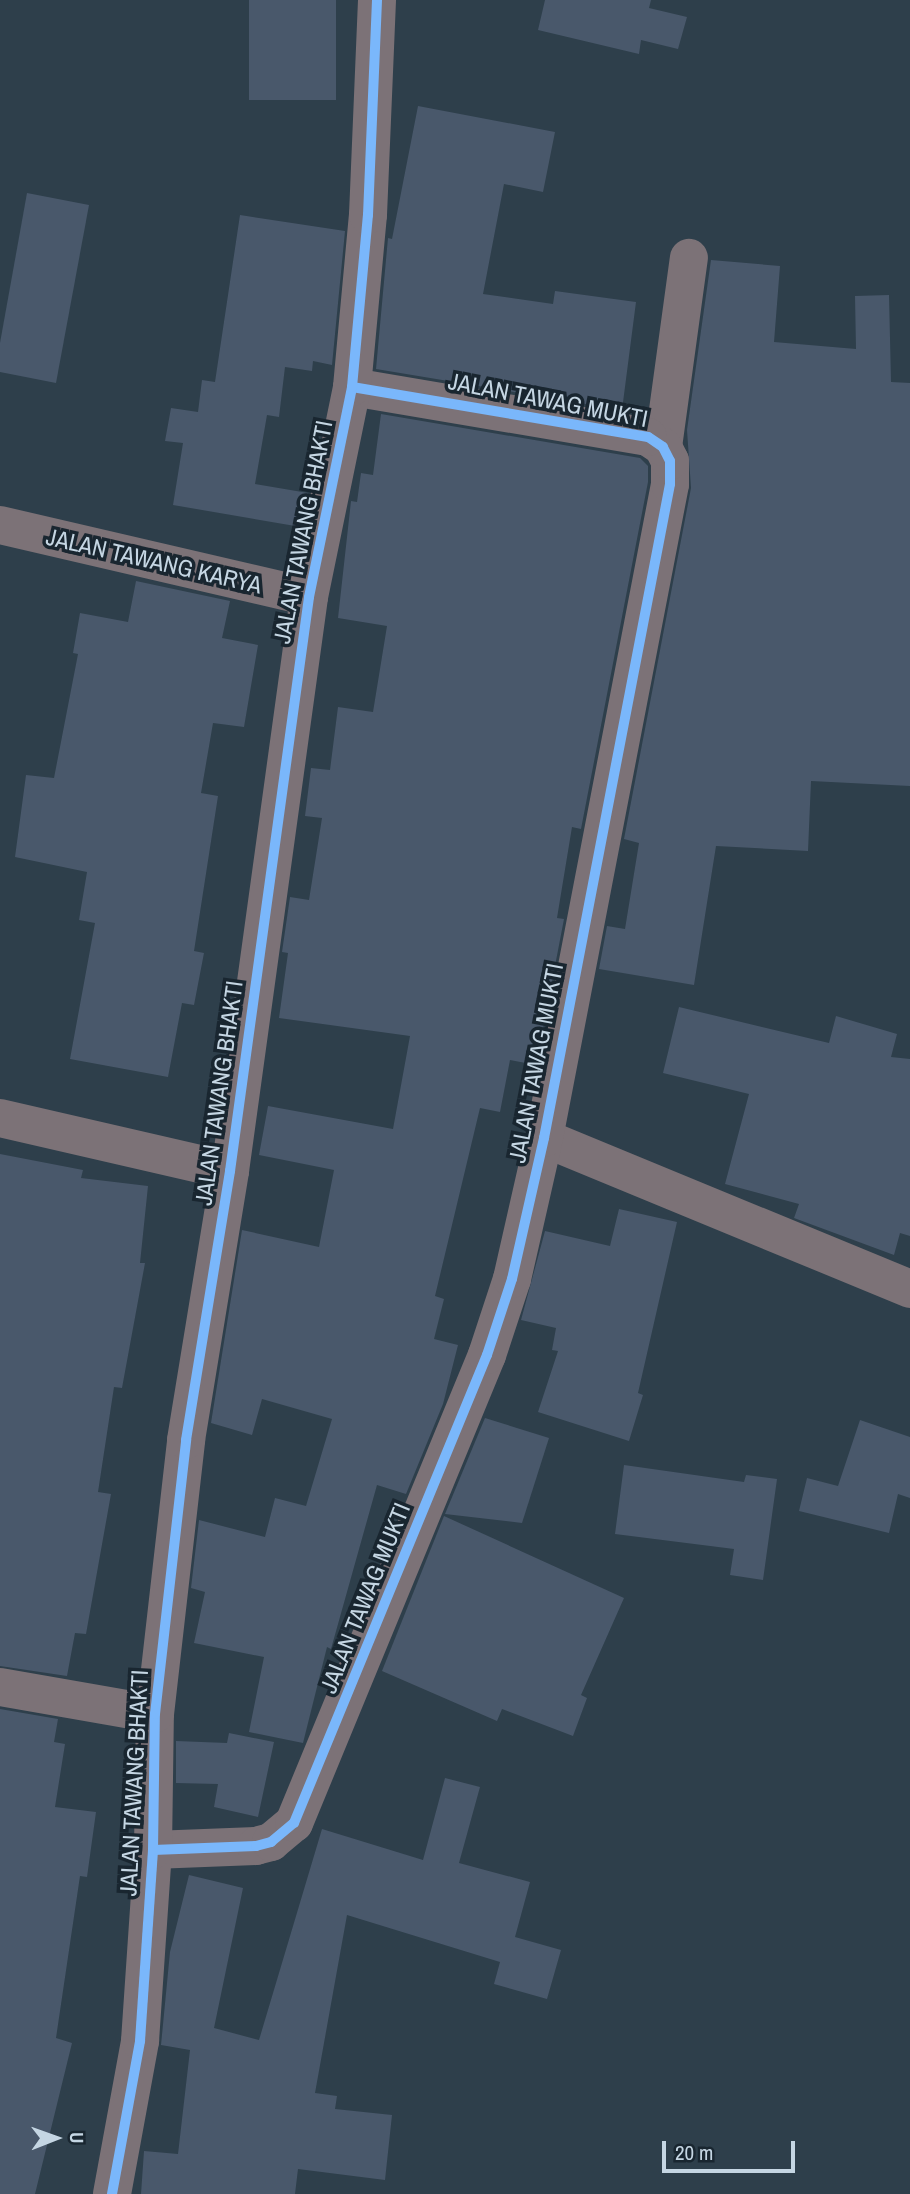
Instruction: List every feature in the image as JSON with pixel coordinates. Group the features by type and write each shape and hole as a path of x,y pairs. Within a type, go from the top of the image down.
{"street":[{"name":"JALAN TAWANG BHAKTI","path":"112,2194 140,2041 153,1850 155,1714 186,1440 230,1171 309,597 352,387 368,215 377,0"},
{"path":"663,447 689,258"},
{"name":"JALAN TAWAG MUKTI","path":"153,1850 256,1846 271,1842 294,1823 487,1355 512,1279 544,1138 670,484 670,461 663,447 634,434 352,387"},
{"name":"JALAN TAWANG KARYA","path":"0,524 309,597"},
{"path":"0,1118 230,1171"},
{"path":"544,1138 910,1290"},
{"path":"0,1687 155,1714"}],"building":[{"path":"249,0 336,0 336,100 249,100"},
{"path":"545,0 651,0 649,8 687,17 678,49 641,40 639,54 538,30"},
{"path":"418,106 555,132 543,192 504,184 483,294 553,304 555,291 636,302 622,410 376,369 388,238 392,239"},
{"path":"27,193 89,205 56,383 0,372 0,343"},
{"path":"240,215 345,231 332,365 313,361 312,371 285,367 279,417 267,415 255,484 308,493 301,527 173,505 183,443 165,441 171,408 198,412 202,380 215,382"},
{"path":"711,260 780,266 774,342 856,349 855,296 889,295 891,382 910,383 910,786 811,781 808,851 716,846 694,985 599,969 607,926 625,929 639,843 624,839 691,488 687,430"},
{"path":"381,414 640,458 648,466 648,482 581,829 572,827 557,918 564,919 536,1065 510,1060 500,1112 480,1108 435,1296 444,1299 434,1339 458,1345 443,1404 406,1494 377,1485 331,1649 327,1647 303,1743 249,1732 264,1657 194,1643 205,1592 191,1588 199,1520 265,1537 275,1498 306,1506 332,1419 262,1399 252,1435 211,1423 242,1230 319,1247 334,1170 259,1155 268,1106 393,1129 410,1036 279,1018 288,953 282,952 290,897 309,900 322,818 305,816 311,768 330,770 338,707 373,712 387,626 338,618 351,501 357,502 361,473 373,475"},
{"path":"136,581 230,601 222,638 258,645 244,727 213,723 201,793 218,796 194,951 204,953 194,1005 182,1003 168,1077 70,1059 95,923 79,920 87,872 15,857 26,775 54,778 78,654 73,653 80,613 128,622"},
{"path":"679,1007 829,1043 836,1016 897,1034 891,1057 910,1059 910,1236 900,1233 894,1255 794,1218 799,1204 725,1184 749,1094 663,1073"},
{"path":"0,1154 83,1170 81,1178 148,1186 140,1263 145,1263 122,1388 114,1387 98,1492 111,1494 86,1634 75,1633 67,1676 0,1666"},
{"path":"619,1209 677,1222 638,1393 643,1395 629,1441 538,1412 558,1351 552,1350 556,1328 521,1320 545,1231 610,1246"},
{"path":"485,1418 549,1438 522,1523 445,1514"},
{"path":"860,1420 910,1437 910,1498 898,1494 889,1533 799,1511 807,1478 838,1486"},
{"path":"624,1465 744,1482 746,1475 777,1479 763,1580 730,1575 734,1549 615,1534"},
{"path":"444,1516 624,1598 581,1695 587,1698 573,1736 502,1709 497,1721 382,1671"},
{"path":"0,1709 58,1719 54,1742 65,1744 55,1807 96,1812 87,1877 80,1876 56,2038 72,2043 35,2194 0,2194"},
{"path":"229,1733 274,1742 258,1817 214,1807 218,1784 176,1783 176,1741 227,1743"},
{"path":"445,1778 480,1787 459,1863 530,1882 515,1937 561,1950 547,1999 494,1984 500,1962 347,1915 315,2093 337,2096 335,2109 392,2115 385,2180 298,2169 295,2194 141,2194 144,2151 178,2154 190,2050 161,2045 170,1952 189,1875 243,1888 214,2028 259,2040 322,1829 423,1860"}],"cycle path":[{"path":"112,2194 140,2041 153,1850 155,1714 186,1440 230,1171 309,597 352,387 368,215 377,0"},
{"path":"153,1850 256,1846 271,1842 294,1823 487,1355 512,1279 544,1138 670,484 670,461 663,447 648,437 352,387"}]}
